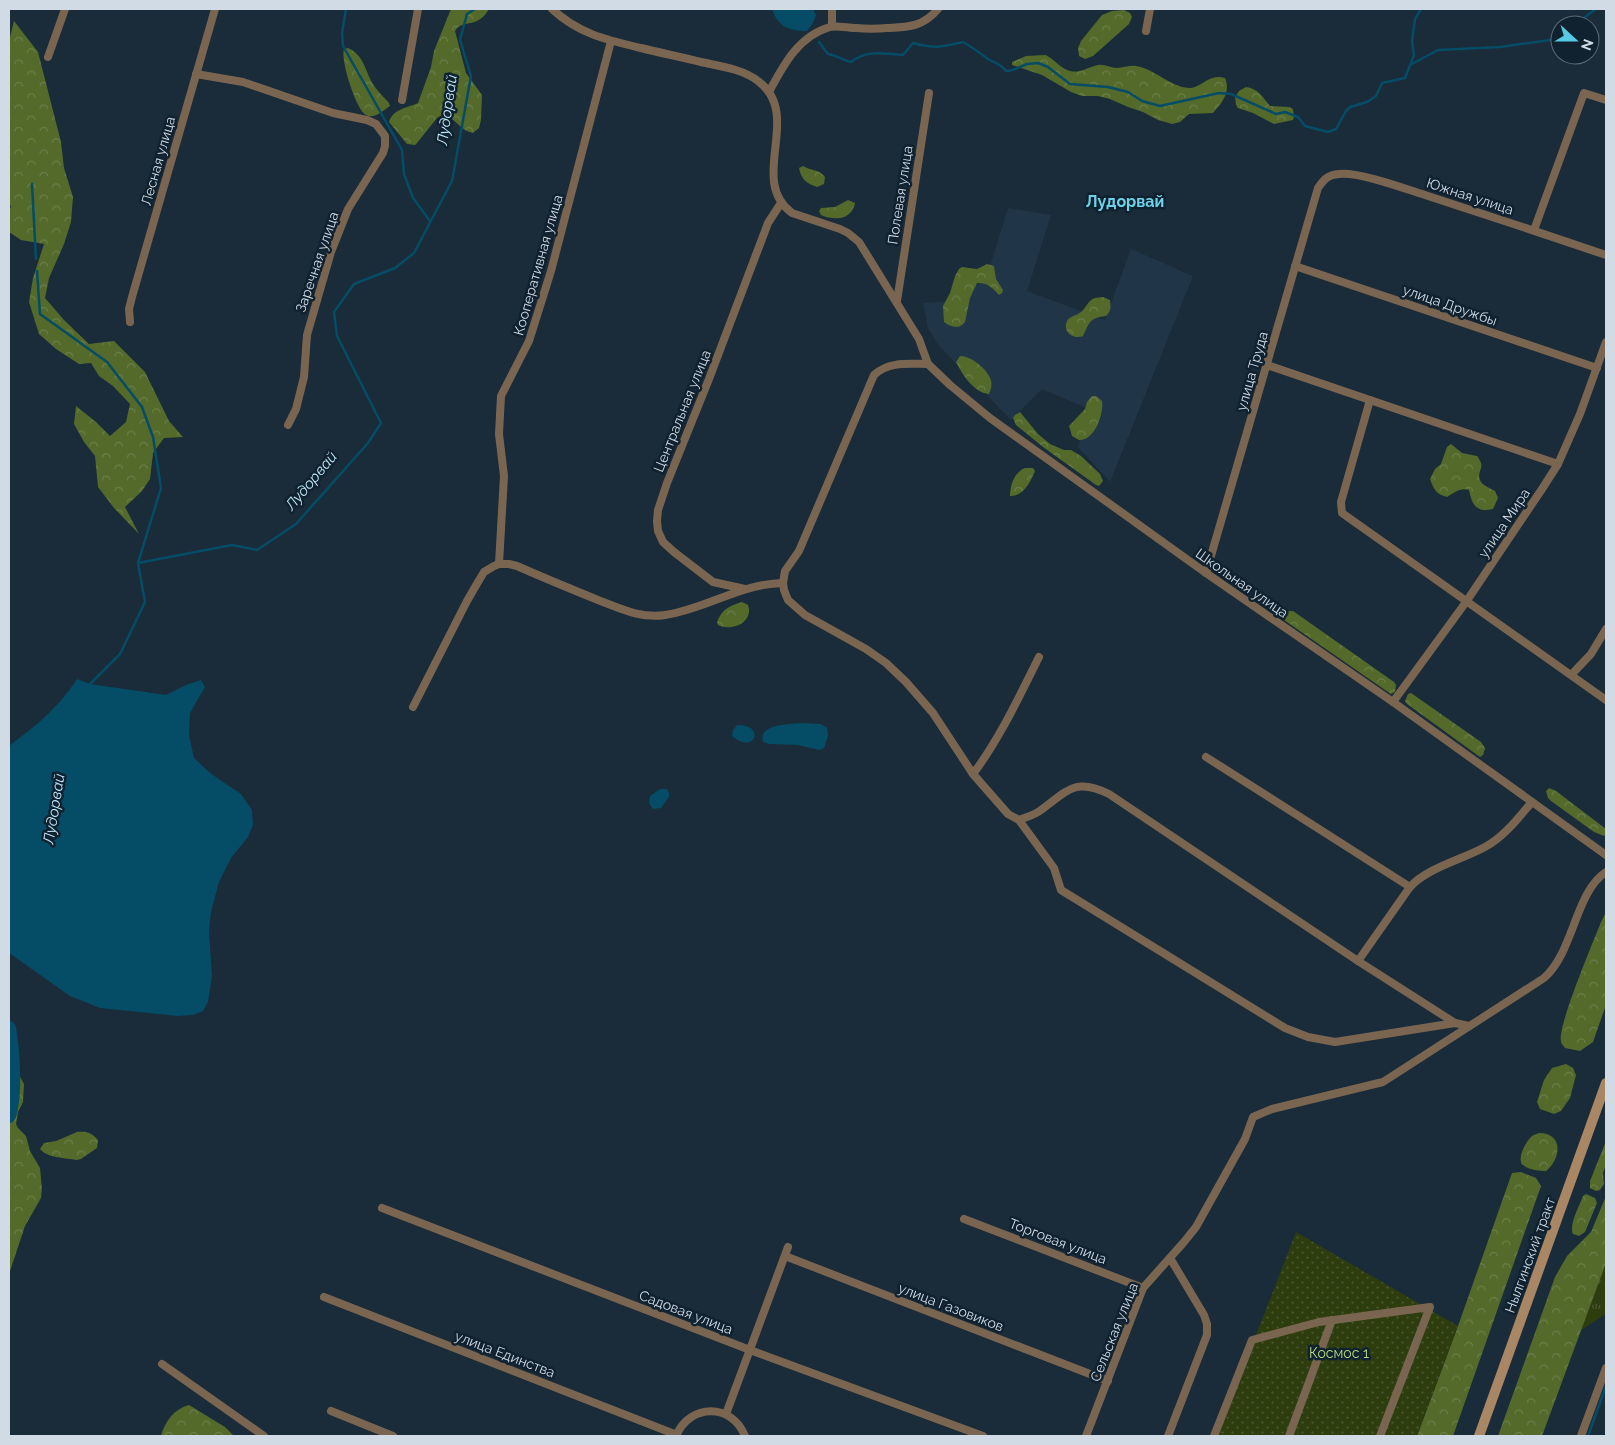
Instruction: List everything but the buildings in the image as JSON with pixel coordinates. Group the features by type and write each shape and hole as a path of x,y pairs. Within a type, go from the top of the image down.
{"main road":[{"name":"Нылгинский тракт","path":"1479,1436 1606,1083"}],"street":[{"path":"48,57 65,9"},
{"name":"Лесная улица","path":"130,322 129,309 132,297 215,9"},
{"path":"402,100 418,9"},
{"path":"552,9 582,31 611,41 741,72 759,81 769,92 776,105 778,114 774,183 775,192 781,203 792,213 840,229 853,237 864,247 897,301"},
{"path":"832,9 832,26"},
{"path":"769,92 783,66 794,51 804,41 820,31 832,26 865,29 910,27 922,23 938,9"},
{"path":"1146,31 1150,9"},
{"name":"Кооперативная улица","path":"499,564 504,476 499,434 501,396 529,342 551,271 611,41"},
{"name":"Заречная улица","path":"196,74 243,82 333,113 368,120 376,124 385,136 386,146 383,153 348,209 331,252 307,334 304,377 296,409 288,425"},
{"path":"1534,230 1584,93 1606,100"},
{"name":"Полевая улица","path":"897,301 930,94"},
{"name":"Южная улица","path":"1325,178 1329,175 1354,174 1401,187 1534,230 1606,256"},
{"name":"улица Труда","path":"1206,573 1318,188 1325,178"},
{"name":"Центральная улица","path":"745,589 713,582 663,542 656,521 668,483 768,223 781,203"},
{"name":"улица Дружбы","path":"1296,266 1597,368"},
{"name":"Школьная улица","path":"897,301 920,340 928,364 994,421 1206,573 1393,702 1606,855"},
{"name":"улица Мира","path":"1393,702 1466,602 1558,464 1580,414 1606,342"},
{"path":"928,364 886,366 874,375 800,551 785,571 783,583 788,600 805,615 866,649 886,663 906,682 933,713 972,774 1008,814 1019,820 1054,868 1061,890 1285,1028 1308,1037 1335,1042 1455,1023"},
{"path":"1267,365 1558,464"},
{"path":"1370,400 1340,502 1341,510 1345,516 1546,658 1572,674 1606,700"},
{"path":"413,706 466,601 484,572 499,564 517,566 629,612 647,616 664,616 766,583 783,583"},
{"path":"1572,674 1591,654 1606,629"},
{"path":"972,774 983,761 1006,723 1039,656"},
{"path":"1206,757 1410,887"},
{"path":"1019,820 1039,812 1060,794 1078,786 1096,787 1110,794 1358,961 1455,1023 1469,1026 1550,973 1560,958 1588,894 1600,876 1606,872"},
{"path":"1358,961 1417,879 1487,846 1503,835 1532,802"},
{"name":"Сельская улица","path":"1086,1436 1143,1288 1196,1227 1245,1140 1253,1117 1272,1109 1384,1082 1469,1026"},
{"name":"Садовая улица","path":"382,1208 750,1350 983,1436"},
{"name":"Торговая улица","path":"964,1219 1143,1288"},
{"path":"726,1414 788,1247"},
{"name":"улица Газовиков","path":"785,1256 1108,1381"},
{"path":"1168,1436 1207,1335 1207,1324 1204,1315 1170,1258"},
{"name":"улица Единства","path":"324,1297 676,1435"},
{"path":"1214,1436 1252,1340 1319,1322 1430,1307 1380,1436"},
{"path":"1289,1436 1332,1320"},
{"path":"162,1364 264,1436"},
{"path":"1581,1436 1606,1368"},
{"path":"331,1411 394,1436"},
{"path":"676,1435 683,1424 692,1416 702,1412 714,1411 726,1414 735,1420 745,1436"}],"shaded area":[{"path":"1008,208 1051,215 1027,291 1105,320 1131,249 1193,276 1110,482 1078,447 1091,410 1042,389 1011,420 939,346 928,328 923,303 949,301 986,279"}],"green space":[{"path":"451,9 489,9 479,20 462,25 455,31 466,73 482,95 479,128 473,133 469,132 444,114 437,118 415,145 407,144 389,122 397,112 418,103 431,67 434,51"},
{"path":"1124,10 1130,13 1132,17 1129,24 1093,56 1085,59 1079,56 1078,48 1081,41 1102,15 1112,11"},
{"path":"14,21 38,52 61,142 64,168 73,197 71,222 64,244 49,278 45,298 89,344 114,341 145,372 169,421 183,437 164,438 153,453 150,479 142,491 125,507 139,534 114,508 98,487 95,456 84,442 74,424 76,406 110,436 126,422 130,404 113,386 99,376 91,363 79,364 56,349 39,334 29,302 33,278 44,244 21,240 9,232 11,206 9,205 9,41"},
{"path":"348,48 361,59 375,87 389,103 390,106 382,112 372,116 366,115 358,104 344,63 344,49"},
{"path":"1046,55 1062,67 1074,72 1098,65 1117,68 1136,66 1182,87 1193,88 1209,79 1219,77 1225,78 1227,88 1222,101 1213,113 1189,114 1180,122 1172,124 1158,120 1110,99 1098,96 1082,96 1071,92 1042,75 1012,65 1012,62 1026,56"},
{"path":"1246,87 1257,91 1270,106 1293,109 1293,120 1274,124 1253,113 1238,108 1235,97 1239,91"},
{"path":"803,166 823,174 825,177 824,184 817,187 805,180 799,168"},
{"path":"848,200 855,203 853,209 842,218 826,217 821,215 819,211 821,208 835,207"},
{"path":"987,264 994,266 996,279 1003,290 1002,293 999,295 987,285 977,283 970,298 963,325 955,327 944,322 943,306 959,269 962,267 977,269"},
{"path":"1103,297 1110,300 1110,309 1106,316 1093,320 1083,336 1076,337 1067,332 1066,325 1068,319 1081,312 1093,299"},
{"path":"960,356 973,360 985,370 991,382 989,394 978,390 965,377 956,362"},
{"path":"1092,396 1096,396 1102,401 1100,419 1090,436 1079,440 1072,436 1069,426 1085,409 1087,402"},
{"path":"1020,412 1038,434 1050,444 1064,450 1071,450 1081,456 1100,474 1103,481 1099,486 1043,447 1016,425 1013,418"},
{"path":"1451,444 1462,453 1478,457 1481,464 1479,478 1485,486 1495,491 1498,498 1493,509 1482,510 1476,507 1473,504 1469,490 1460,490 1447,497 1434,489 1430,479 1435,469 1441,464 1447,447"},
{"path":"1025,468 1033,468 1035,471 1031,479 1023,491 1015,496 1010,496 1014,479 1018,472"},
{"path":"742,602 748,605 749,611 745,621 729,627 718,625 717,622 724,611"},
{"path":"1285,611 1293,611 1394,682 1396,685 1395,692 1391,694 1284,620 1282,617"},
{"path":"1411,693 1481,742 1485,748 1483,755 1480,757 1407,704 1405,701 1408,694"},
{"path":"1549,788 1556,791 1606,829 1606,834 1604,836 1594,832 1551,801 1546,791"},
{"path":"1606,912 1606,1005 1593,1042 1580,1051 1565,1048 1561,1041 1561,1033 1570,1002"},
{"path":"1566,1064 1573,1068 1576,1075 1570,1098 1561,1111 1554,1114 1540,1109 1537,1102 1544,1080 1552,1068"},
{"path":"9,1067 18,1073 24,1084 23,1102 18,1112 16,1124 26,1136 30,1151 40,1168 42,1189 41,1198 25,1226 9,1274"},
{"path":"77,1132 89,1133 98,1140 97,1148 81,1159 52,1156 40,1149 44,1143 56,1141"},
{"path":"1539,1133 1553,1137 1558,1148 1555,1160 1546,1171 1525,1167 1521,1162 1521,1155 1527,1142 1532,1136"},
{"path":"1606,1141 1606,1164 1603,1173 1604,1184 1600,1190 1596,1191 1590,1188 1590,1181"},
{"path":"1521,1172 1536,1178 1541,1186 1453,1436 1417,1436 1512,1173"},
{"path":"1586,1194 1595,1198 1597,1203 1585,1232 1579,1236 1573,1234 1572,1225 1583,1196"},
{"path":"1606,1196 1606,1263 1542,1436 1498,1436 1555,1277 1567,1256 1591,1232"},
{"name":"Космос 1","path":"1296,1232 1458,1326 1417,1436 1217,1436"},
{"path":"1606,1262 1606,1314 1581,1330"},
{"path":"189,1405 225,1427 234,1436 161,1436 171,1416 179,1409"}],"water":[{"path":"772,9 813,9 816,15 807,31 795,30 781,24"},
{"path":"77,679 90,684 166,695 201,680 205,687 190,713 189,735 194,758 210,773 241,794 252,810 253,825 248,837 231,858 219,882 211,912 209,932 212,976 208,1002 203,1011 193,1015 177,1016 100,1008 70,996 9,953 9,746 46,716"},
{"path":"802,723 821,724 827,728 828,736 824,748 819,750 798,745 763,742 765,732 770,728"},
{"path":"737,725 752,729 754,738 752,741 747,743 732,736 733,730"},
{"path":"660,789 667,789 669,797 661,808 653,809 649,803 650,796"}],"waterway":[{"path":"346,9 342,33 343,46 402,150 404,174 413,198 430,221"},
{"name":"Лудорвай","path":"89,686 120,654 145,602 138,563 232,545 257,550 296,524 368,443 381,423 337,336 334,312 354,284 395,268 414,253 452,181 471,76 460,40 467,14 475,9"},
{"path":"819,42 828,54 851,62 863,55 870,54 903,55 913,43 938,47 963,42 1000,65 1006,71 1027,64 1038,63 1048,67 1070,84 1108,87 1128,92 1142,101 1160,106 1219,93 1231,94 1276,114 1285,112 1298,117 1305,126 1328,132 1336,129 1350,107 1367,102 1376,96 1382,83 1405,78 1414,55 1412,41 1415,19 1421,9"},
{"path":"1588,15 1596,9"},
{"path":"1412,64 1438,50 1500,47 1550,40"},
{"path":"32,184 36,259"},
{"path":"37,271 40,314 107,362 142,407 153,437 161,488 138,563"},
{"name":"Лудорвай","path":"9,1028 13,1060 13,1096 9,1116"},
{"path":"1588,1436 1606,1386"}],"district":[{"name":"Лудорвай","path":"1125,201"}]}
